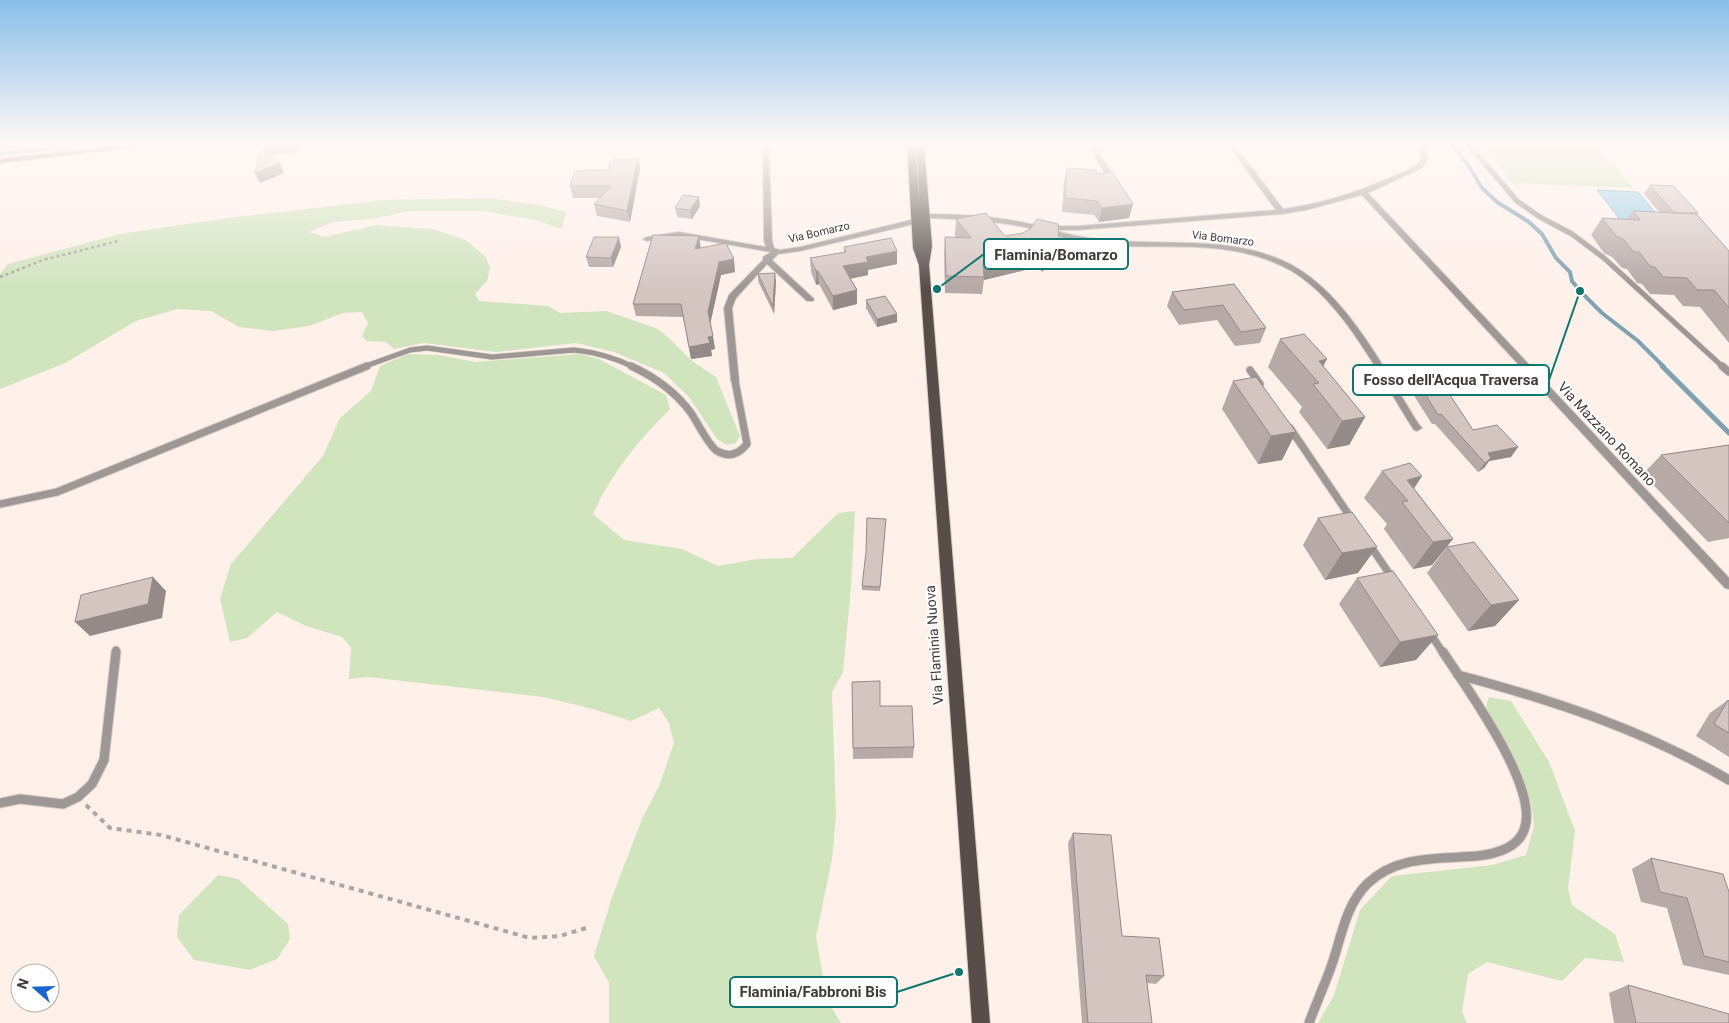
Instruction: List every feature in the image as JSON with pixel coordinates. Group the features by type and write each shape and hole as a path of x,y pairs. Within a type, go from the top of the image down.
{"main road":[{"name":"Via Flaminia Nuova","path":"913,193 918,253 924,265"},
{"name":"Via Flaminia Nuova","path":"923,193 928,246 924,265 981,1023"}],"street":[{"name":"Via Bomarzo","path":"767,193 768,240 773,250 800,249 915,221"},
{"path":"1267,193 1282,212"},
{"name":"Via Bomarzo","path":"925,216 977,218 1035,227 1069,228 1282,212 1318,206 1360,193"},
{"name":"Via Mazzano Romano","path":"1363,193 1729,585"},
{"path":"1133,215 1138,223"},
{"name":"Via Bomarzo","path":"1035,227 1068,238 1092,242 1200,245 1241,250 1264,256 1288,266 1314,284 1334,303 1357,334 1418,428"},
{"path":"647,239 679,234 773,250 732,297 728,308 735,381"},
{"path":"766,259 810,299"}],"lane":[{"path":"1510,193 1517,201 1540,217 1580,240 1604,258 1729,372"},
{"path":"0,504 57,492 341,375 410,350 434,348 492,357 574,350 601,352 656,380 675,394 714,449 722,454 732,456 742,452 747,444 735,381"},
{"path":"1250,370 1267,394"},
{"path":"1284,419 1357,526"},
{"path":"1363,535 1396,584"},
{"path":"1309,1023 1351,908 1365,885 1380,873 1408,860 1486,854 1501,851 1518,840 1525,829 1526,805 1514,769 1502,743 1424,626"},
{"path":"0,803 20,799 63,804 78,797 92,784 104,760 116,650"},
{"path":"1458,675 1526,694 1630,730 1679,751 1729,780"}],"path":[{"path":"0,277 43,260 118,241"},
{"path":"78,797 110,828 161,836 530,938 560,936 586,928"}],"green space":[{"path":"490,198 538,205 566,212 562,229 536,220 481,211 410,211 371,219 333,222 309,232 324,237 376,225 433,229 466,240 486,257 490,268 487,281 475,294 479,301 548,306 560,313 607,311 658,329 692,361 716,377 740,436 736,443 727,445 717,439 689,397 664,373 614,352 576,343 496,352 424,343 394,349 386,342 367,341 362,336 368,323 362,312 343,313 309,326 273,331 239,327 211,311 177,309 136,321 65,363 0,389 0,274 8,264 120,234 227,218 384,200"},
{"path":"408,354 439,355 475,362 579,354 599,359 666,395 670,409 647,433 617,471 593,514 624,540 682,549 718,566 757,559 792,558 838,513 855,511 851,587 843,672 832,692 836,816 832,859 816,937 827,1000 841,1023 609,1023 609,983 594,956 612,897 642,819 659,786 674,743 669,723 659,708 631,721 593,709 543,697 368,677 349,679 351,648 342,637 306,626 277,612 247,638 230,642 220,599 231,564 323,456 340,418 371,391 380,366"},
{"path":"1489,697 1511,701 1549,762 1575,831 1568,888 1572,905 1615,934 1624,962 1585,958 1562,981 1487,962 1468,974 1462,1012 1467,1023 1318,1023 1334,995 1360,910 1392,876 1492,865 1526,855 1534,826 1531,801 1486,706"},
{"path":"218,875 238,879 288,924 290,939 277,959 250,970 194,960 177,937 179,915"}],"water":[{"path":"1599,193 1639,193 1665,224 1622,222"}],"building":[{"path":"605,193 631,193 627,211 594,204"},
{"path":"1065,193 1126,193 1133,204 1102,208 1097,201 1065,198"},
{"path":"1657,193 1680,193 1698,213 1674,213"},
{"path":"683,195 699,197 690,210 675,208"},
{"path":"1633,211 1696,214 1729,251 1729,308 1714,290 1697,290 1687,278 1663,277 1655,267 1650,266 1639,252 1634,252 1624,240 1616,236 1602,218 1640,220"},
{"path":"986,213 1005,236 1023,233 1031,228 1037,219 1058,224 1059,239 1045,255 1041,250 983,263 984,277 946,276 945,237 971,238 956,219"},
{"path":"653,235 699,236 695,249 726,243 734,259 719,262 708,312 713,336 708,337 710,343 689,347 681,304 633,304"},
{"path":"594,237 619,237 611,258 586,257"},
{"path":"891,238 897,251 866,257 868,262 843,266 857,290 833,296 818,271 816,271 810,258 846,252 844,247"},
{"path":"775,273 773,306 758,274"},
{"path":"1234,284 1266,328 1241,332 1223,305 1184,310 1172,292"},
{"path":"885,296 897,314 877,319 866,300"},
{"path":"1304,334 1327,359 1319,361 1365,417 1342,421 1313,384 1319,383 1280,339"},
{"path":"1256,377 1296,432 1271,436 1233,381"},
{"path":"1442,383 1473,430 1497,425 1518,447 1488,453 1491,458 1485,463 1441,414 1438,415 1419,384"},
{"path":"1729,445 1729,523 1661,455"},
{"path":"1410,463 1422,476 1407,480 1453,539 1433,542 1402,502 1408,501 1382,471"},
{"path":"1352,512 1377,547 1342,553 1318,518"},
{"path":"867,518 886,519 880,587 862,586"},
{"path":"1474,542 1519,600 1491,605 1447,547"},
{"path":"1393,571 1438,635 1400,642 1357,578"},
{"path":"153,577 148,604 75,622 81,595"},
{"path":"880,681 880,706 912,706 914,747 853,748 852,682"},
{"path":"1729,701 1729,733 1714,724"},
{"path":"1073,833 1111,835 1122,936 1159,938 1164,976 1146,975 1152,1023 1088,1023"},
{"path":"1651,858 1723,874 1729,892 1729,962 1704,956 1687,898 1660,892"},
{"path":"1628,985 1729,1014 1729,1023 1636,1023"}],"waterway":[{"path":"1487,193 1497,202 1529,222 1542,234 1556,258 1570,272 1572,281 1580,291 1602,313 1638,341 1664,367"},
{"path":"1662,366 1729,433"}],"place":[{"name":"Flaminia/Bomarzo","path":"937,289"},
{"name":"Fosso dell'Acqua Traversa","path":"1580,291"},
{"name":"Flaminia/Fabbroni Bis","path":"959,972"}]}
